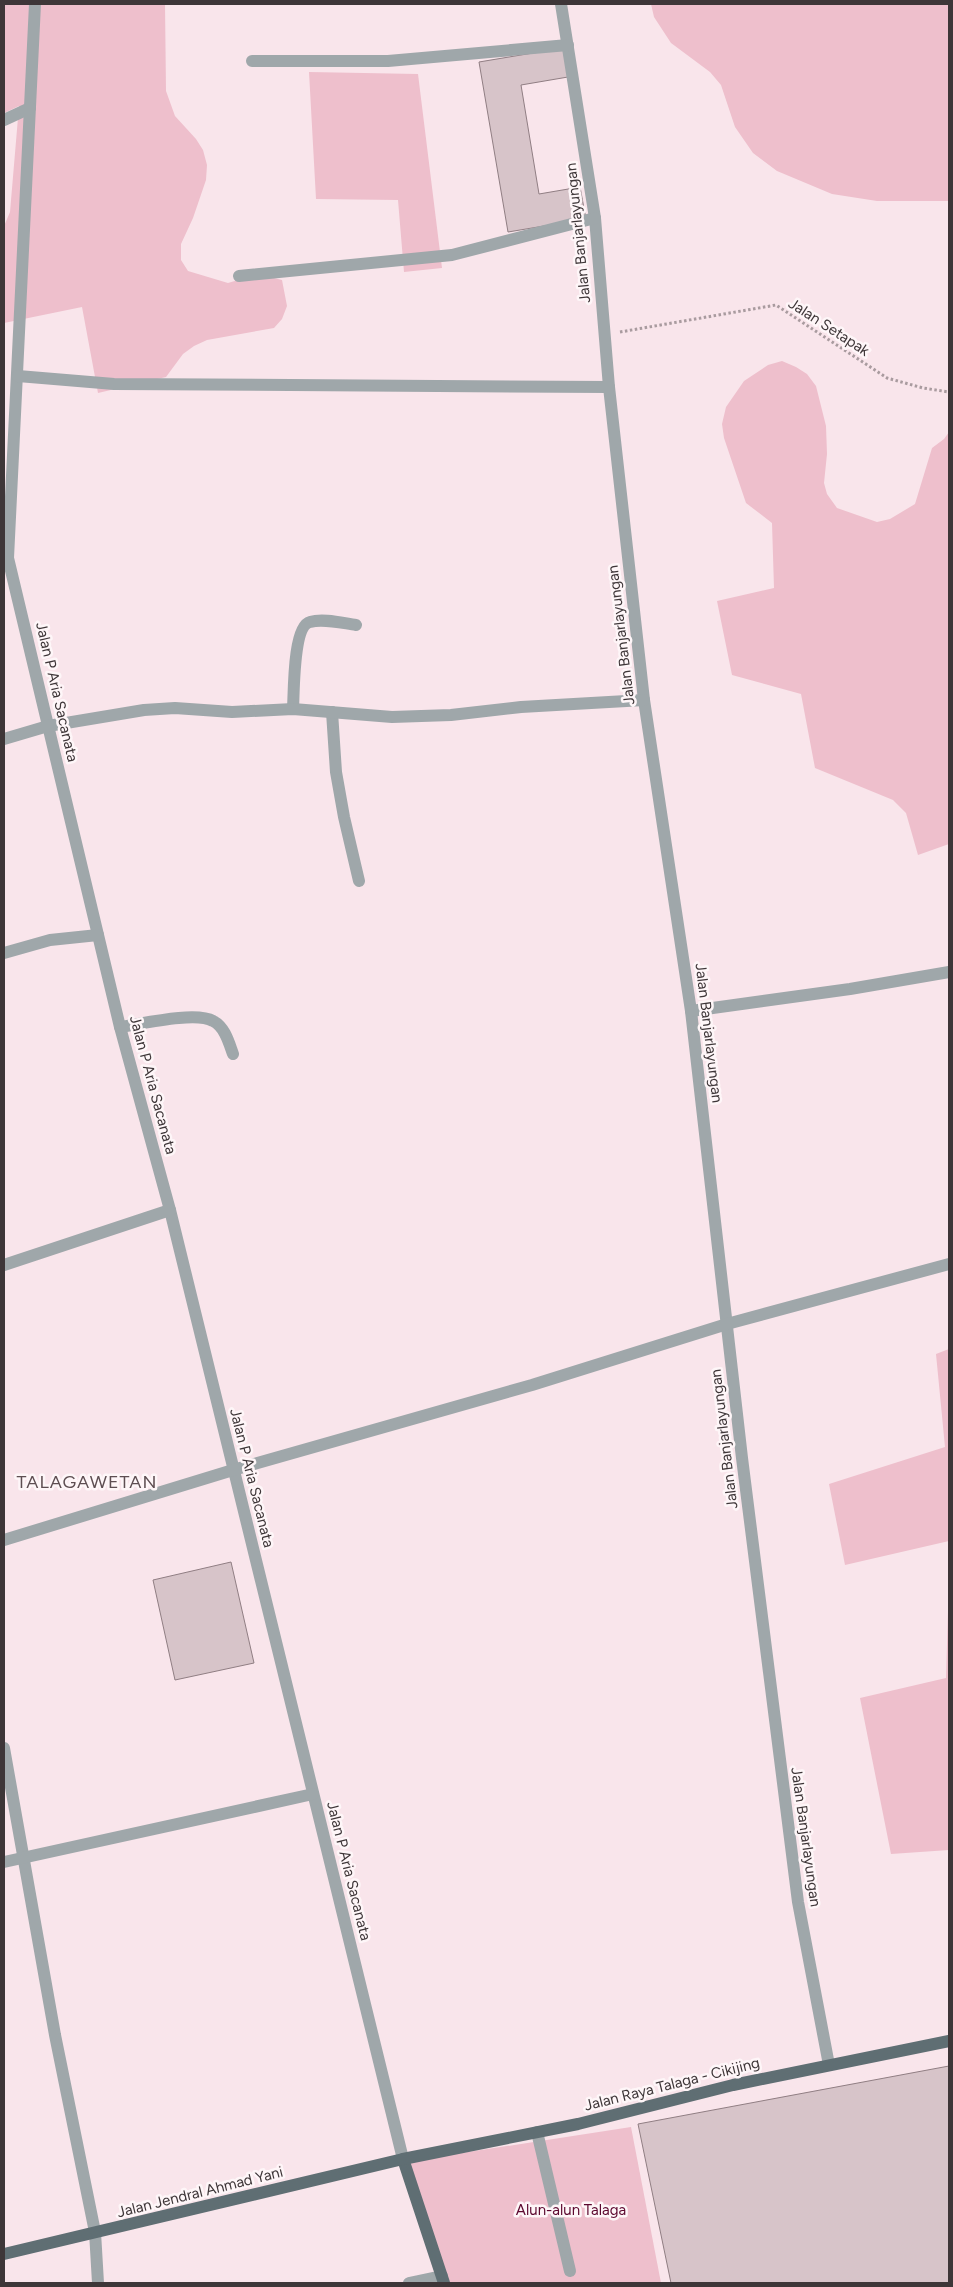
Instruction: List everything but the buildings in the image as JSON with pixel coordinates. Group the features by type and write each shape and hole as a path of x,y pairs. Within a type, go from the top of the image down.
{"main road":[{"name":"Jalan Raya Talaga - Cikijing","path":"403,2159 634,2111 734,2085 949,2041"},
{"name":"Jalan Jendral Ahmad Yani","path":"4,2254 95,2232 104,2232 403,2159"},
{"path":"403,2159 443,2280"}],"street":[{"name":"Jalan P Aria Sacanata","path":"35,4 8,558 120,1028 170,1210 313,1794 362,1985 403,2159"},
{"name":"Jalan Banjarlayungan","path":"561,4 595,218 609,386 644,700 691,1011 742,1458 798,1902 829,2065"},
{"path":"252,61 388,61 568,46"},
{"path":"4,120 30,108"},
{"path":"239,276 452,255 595,218"},
{"path":"18,376 114,384 609,386"},
{"path":"293,710 298,638 303,626 308,622 315,621 356,624"},
{"path":"4,738 48,726 144,710 175,708 232,712 293,710 392,717 644,700"},
{"path":"332,712 336,772 359,881"},
{"path":"4,953 50,940 98,935"},
{"path":"691,1011 850,989 949,972"},
{"path":"120,1028 184,1018 214,1021 224,1032 233,1054"},
{"path":"4,1265 170,1210"},
{"path":"4,1540 233,1470 532,1384 727,1324 949,1264"},
{"path":"4,1748 95,2232 98,2283"},
{"path":"4,1862 313,1794"},
{"path":"537,2132 570,2271"},
{"path":"409,2283 443,2280"}],"path":[{"name":"Jalan Setapak","path":"605,334 776,305 887,378 949,392"}],"green space":[{"path":"4,4 165,4 166,91 175,116 196,139 203,150 207,165 206,180 193,218 181,244 181,260 188,271 228,283 255,275 282,280 287,306 282,319 274,328 207,340 183,354 166,377 98,393 82,307 4,323 4,226 10,212 19,106 4,113"},
{"path":"651,4 949,4 949,201 877,201 832,194 777,171 753,153 735,127 721,85 710,72 671,43 654,17"},
{"path":"309,72 418,74 442,268 404,272 398,200 316,199"},
{"path":"782,361 807,374 816,386 826,426 827,454 824,483 827,494 837,508 877,522 890,519 915,504 932,448 944,439 949,432 949,844 918,855 906,813 893,800 815,768 801,694 732,675 717,601 774,588 772,523 746,503 724,438 722,424 726,407 744,381 768,365"},
{"path":"949,1349 949,1541 845,1565 829,1484 945,1447 936,1354"},
{"path":"949,1577 949,1850 891,1854 860,1698 946,1678"},
{"name":"Alun-alun Talaga","path":"631,2127 661,2283 437,2283 410,2161"}],"district":[{"name":"TALAGAWETAN","path":"87,1482"}]}
